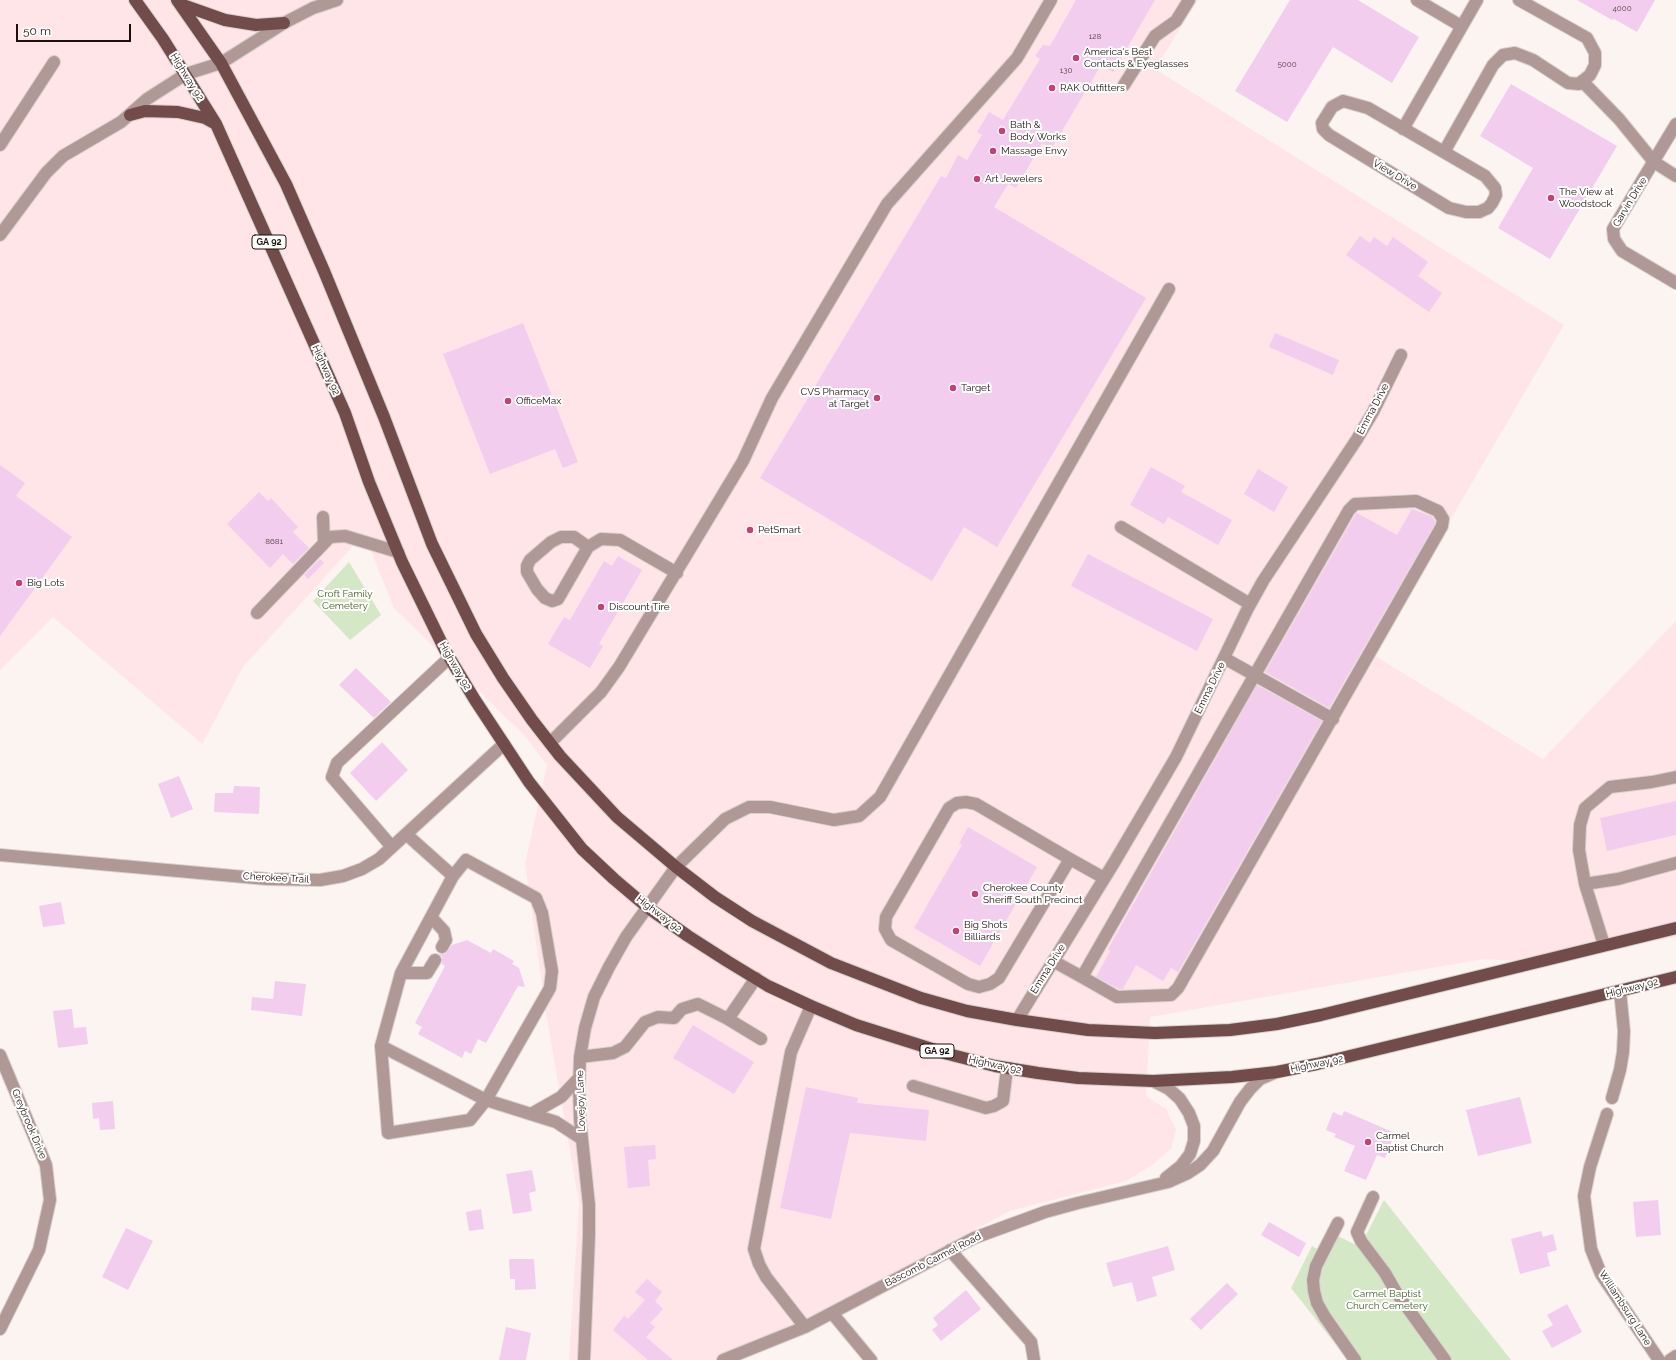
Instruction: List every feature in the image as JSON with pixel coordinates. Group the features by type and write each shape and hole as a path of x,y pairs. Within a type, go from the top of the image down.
{"main road":[{"name":"Highway 92","path":"135,0 186,74 216,124 345,413 369,482 398,552 423,607 449,658 475,700 534,788 582,849 647,907 688,936 756,978 811,1006 856,1025 948,1054 1007,1068 1078,1078 1153,1081 1232,1077 1277,1072 1351,1056 1676,977"},
{"path":"178,2 225,20 256,25 284,24"},
{"path":"178,2 220,63 286,184 324,271 387,425 432,544 476,634 503,678 550,743 587,786 617,817 676,867 752,921 832,963 921,998 967,1011 1016,1020 1088,1030 1192,1033 1277,1024 1363,1006 1676,928"},
{"path":"130,115 145,111 178,112 205,118 216,124"}],"street":[{"path":"0,235 54,164 63,156 122,122 146,99 186,74 220,63 313,8 336,0"},
{"path":"550,743 601,692 619,667 743,461 772,398 886,204 1017,58 1051,0"},
{"path":"1124,85 1155,36 1176,21 1189,0"},
{"path":"1417,0 1461,26"},
{"path":"1403,128 1477,0"},
{"path":"1444,152 1493,65 1503,55 1515,53 1533,60 1568,83 1579,84 1590,75 1595,65 1595,53 1587,38 1519,0"},
{"path":"0,145 54,62"},
{"path":"1582,81 1619,119 1654,162 1676,176"},
{"name":"View Drive","path":"1343,101 1368,108 1403,128 1485,176 1495,188 1496,195 1488,208 1479,212 1466,212 1449,208 1329,134 1323,129 1322,123 1332,107 1343,101"},
{"name":"Garvin Drive","path":"1676,124 1614,229 1614,240 1622,251 1676,283"},
{"name":"Lovejoy Lane","path":"584,1360 589,1235 588,1198 582,1139 579,1078 580,1057 584,1028 594,997 609,967 626,937 676,867 725,819 749,807 770,808 834,820 860,816 880,797 1169,289"},
{"name":"Emma Drive","path":"1016,1020 1104,878 1176,757 1250,604 1278,557 1357,439 1373,412 1401,356"},
{"path":"1053,961 1117,997 1171,995 1178,988 1442,526 1443,519 1438,511 1416,501 1355,504 1349,510 1082,977"},
{"path":"323,518 324,543"},
{"path":"1121,526 1250,604"},
{"path":"258,613 330,537 345,536 398,552"},
{"path":"588,547 574,537 561,537 550,542 530,560 527,566 527,572 536,589 545,598 552,601 558,599 588,547 601,539 620,540 677,572"},
{"path":"392,847 332,776 337,764 449,658"},
{"path":"1224,658 1333,719"},
{"name":"Cherokee Trail","path":"0,855 267,879 307,880 343,876 362,869 379,859 504,744"},
{"path":"1604,945 1585,884 1579,850 1580,824 1585,808 1610,787 1652,782 1676,777"},
{"path":"1070,859 999,978 990,984 979,987 968,984 890,940 885,929 886,917 949,808 957,803 966,802 976,804 1104,878"},
{"path":"406,834 453,876"},
{"path":"466,860 536,898 542,913 552,971 550,988 486,1100 470,1120 388,1133 380,1046 401,973 453,876 466,860"},
{"path":"1585,884 1618,879 1676,863"},
{"path":"431,917 444,931 446,940 442,948"},
{"path":"401,973 428,973 435,960"},
{"path":"728,1019 756,978"},
{"path":"1612,1098 1620,1070 1623,1052 1624,1031 1620,991"},
{"path":"580,1057 613,1053 625,1048 645,1022 658,1017 674,1018 682,1009 698,1004 728,1019 761,1039"},
{"path":"805,1327 766,1277 759,1264 754,1248 791,1052 811,1006"},
{"path":"380,1046 486,1100 556,1122 582,1139"},
{"name":"Greybrook Drive","path":"0,1055 46,1166 50,1200 39,1250 0,1330"},
{"path":"913,1086 986,1108 1003,1101 1007,1068"},
{"name":"Bascomb Carmel Road","path":"723,1360 805,1327 950,1250 988,1232 1045,1212 1168,1182 1188,1173 1200,1165 1213,1151 1240,1102 1250,1089 1260,1079 1277,1072"},
{"path":"531,1114 561,1097 579,1078"},
{"name":"Bascomb Carmel Road","path":"1152,1185 1167,1178 1180,1166 1190,1154 1194,1141 1194,1126 1189,1113 1180,1099 1169,1089 1153,1081"},
{"name":"Williambsurg Lane","path":"1607,1114 1590,1167 1584,1196 1591,1249 1601,1274 1659,1360"},
{"path":"1373,1197 1358,1232 1361,1241 1386,1273 1396,1292 1445,1360"},
{"path":"1338,1223 1316,1266 1313,1280 1314,1291 1317,1303 1324,1317 1355,1360"},
{"path":"950,1250 1031,1342 1034,1360"},
{"path":"832,1313 871,1360"},
{"path":"1670,1360 1676,1356"}],"shaded area":[{"path":"0,0 1198,0 1155,69 1564,325 1372,654 1543,759 1676,621 1676,937 1536,962 1483,959 1150,1017 1146,1096 1166,1109 1176,1130 1171,1149 1152,1165 1126,1181 1010,1211 729,1360 569,1360 579,1203 546,1013 525,864 547,765 525,736 394,608 364,534 243,667 202,744 53,617 0,670"}],"green space":[{"name":"Croft Family Cemetery","path":"349,562 381,615 350,640 313,601"},
{"name":"Carmel Baptist Church Cemetery","path":"1384,1200 1511,1360 1348,1360 1291,1288 1312,1246 1319,1250 1328,1231 1360,1247"}],"building":[{"name":"Target","path":"1076,0 1155,0 1113,72 1101,65 1052,148 1042,143 1016,188 1008,184 994,207 1146,298 997,547 964,527 932,581 760,478 941,176 946,178 958,155 967,160 982,135 977,132 989,112 1003,120 1040,59 1035,56 1043,45 1050,46"},
{"path":"1290,0 1358,0 1419,37 1392,83 1333,47 1287,122 1235,91"},
{"path":"1577,0 1655,0 1637,32"},
{"name":"The View at Woodstock","path":"1511,84 1617,146 1550,259 1498,228 1533,168 1480,136"},
{"path":"1360,236 1370,243 1374,237 1387,246 1393,237 1428,262 1418,276 1442,293 1429,312 1346,255"},
{"name":"OfficeMax","path":"523,323 578,462 563,468 555,449 490,474 443,354"},
{"path":"1275,333 1339,360 1333,375 1269,347"},
{"name":"Big Lots","path":"0,465 25,483 16,496 72,537 0,636"},
{"path":"1151,467 1185,486 1181,492 1232,520 1218,545 1168,517 1164,524 1130,505"},
{"path":"1258,469 1288,487 1274,512 1244,494"},
{"path":"259,492 268,501 271,498 298,527 293,532 309,548 293,564 283,554 270,568 227,524"},
{"path":"1412,509 1433,517 1435,524 1329,708 1265,672 1355,515 1357,513 1397,535"},
{"path":"1088,554 1213,619 1197,651 1071,586"},
{"path":"618,556 642,570 599,644 603,646 590,668 548,644 564,617 570,620 604,561 612,566"},
{"path":"320,559 324,563 308,579 304,575"},
{"path":"356,668 391,702 374,718 339,685"},
{"path":"1257,685 1322,721 1178,972 1171,968 1163,981 1136,965 1123,989 1119,989 1096,977 1110,951 1108,949"},
{"path":"382,742 408,770 376,801 350,773"},
{"path":"179,776 193,809 171,818 158,784"},
{"path":"234,786 260,787 259,814 214,812 215,793 233,793"},
{"path":"1676,801 1676,835 1607,851 1600,818"},
{"path":"968,827 1037,867 980,966 914,928 962,845 959,844"},
{"path":"61,902 65,924 43,927 39,906"},
{"path":"467,940 491,953 493,949 514,961 512,964 519,968 525,987 518,986 486,1043 478,1039 471,1054 465,1051 462,1058 418,1034 422,1027 415,1023 445,966 442,964 442,957 439,954 445,954 452,945"},
{"path":"275,981 306,984 302,1016 251,1010 252,997 273,999"},
{"path":"72,1009 74,1028 86,1027 88,1044 58,1048 53,1011"},
{"path":"693,1025 754,1062 734,1094 673,1058"},
{"path":"806,1087 858,1098 857,1103 929,1110 926,1141 850,1133 831,1219 780,1208"},
{"path":"1520,1097 1532,1143 1478,1156 1466,1110"},
{"path":"113,1101 115,1129 100,1130 99,1118 93,1119 92,1103"},
{"name":"Carmel Baptist Church","path":"1344,1111 1395,1133 1385,1158 1377,1155 1366,1180 1344,1171 1355,1146 1334,1137 1336,1134 1326,1130 1333,1112 1342,1116"},
{"path":"655,1145 656,1159 648,1160 650,1186 628,1188 624,1147"},
{"path":"532,1170 536,1191 529,1193 532,1211 513,1214 506,1174"},
{"path":"1658,1200 1661,1235 1636,1237 1633,1202"},
{"path":"481,1209 484,1229 469,1231 466,1212"},
{"path":"1269,1222 1306,1243 1299,1257 1261,1235"},
{"path":"126,1228 153,1241 128,1290 102,1277"},
{"path":"1541,1231 1543,1237 1553,1234 1557,1250 1547,1253 1550,1266 1520,1274 1511,1239"},
{"path":"1168,1246 1175,1270 1152,1277 1157,1296 1137,1302 1132,1282 1113,1287 1106,1263"},
{"path":"509,1259 534,1259 536,1289 515,1290 515,1279 510,1279"},
{"path":"647,1279 662,1292 655,1301 663,1309 650,1323 655,1327 646,1337 673,1360 648,1360 613,1330 624,1316 628,1319 645,1300 635,1292"},
{"path":"1227,1283 1238,1294 1201,1330 1190,1319"},
{"path":"966,1290 981,1309 941,1341 932,1330 938,1325 933,1318"},
{"path":"1567,1304 1582,1332 1552,1348 1542,1331 1553,1325 1547,1315"},
{"path":"506,1327 531,1333 526,1360 499,1360"}],"place":[{"name":"America's Best Contacts & Eyeglasses","path":"1076,58"},
{"name":"RAK Outfitters","path":"1052,88"},
{"name":"Bath & Body Works","path":"1002,131"},
{"name":"Massage Envy","path":"993,151"},
{"name":"Art Jewelers","path":"977,179"},
{"name":"The View at Woodstock","path":"1551,198"},
{"name":"Target","path":"953,388"},
{"name":"CVS Pharmacy at Target","path":"877,398"},
{"name":"OfficeMax","path":"508,401"},
{"name":"PetSmart","path":"750,530"},
{"name":"Big Lots","path":"19,583"},
{"name":"Discount Tire","path":"601,607"},
{"name":"Cherokee County Sheriff South Precinct","path":"975,894"},
{"name":"Big Shots Billiards","path":"956,931"},
{"name":"Carmel Baptist Church","path":"1368,1142"}]}
